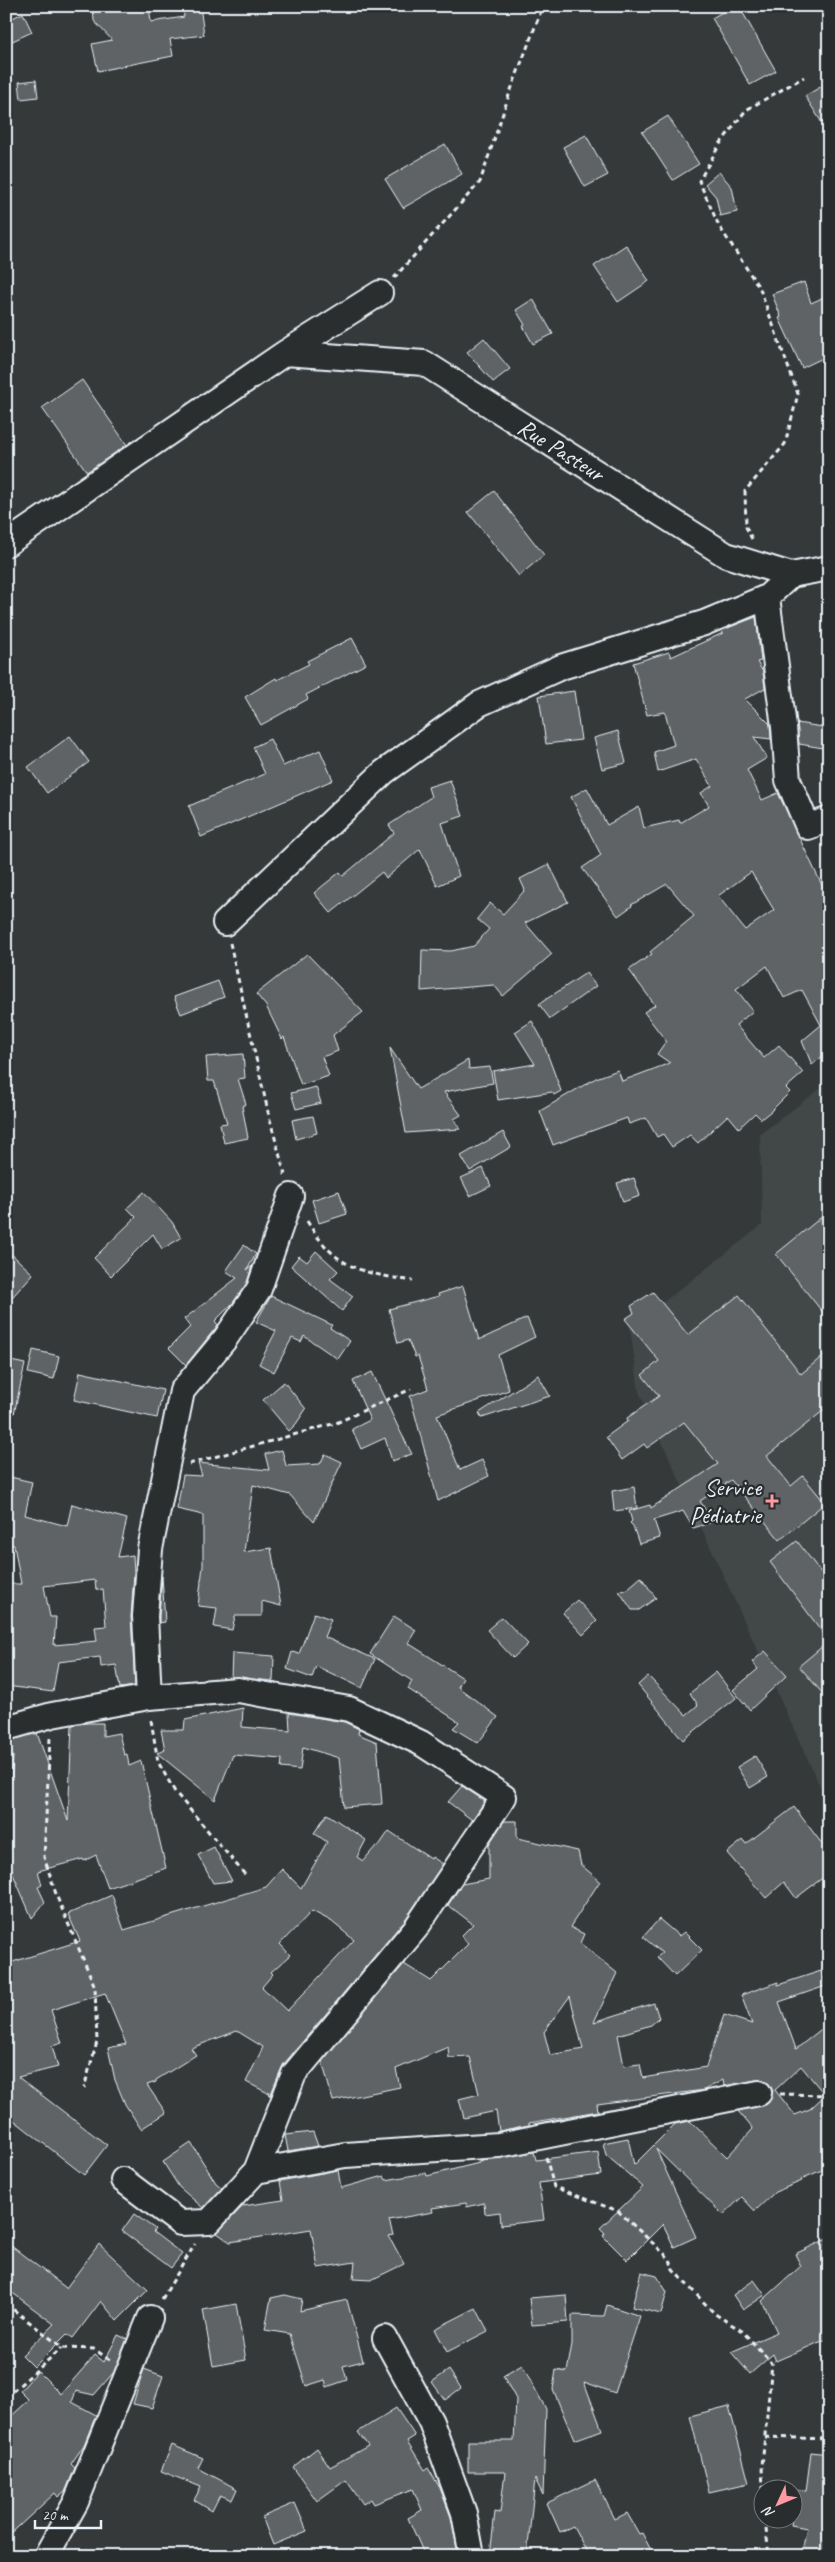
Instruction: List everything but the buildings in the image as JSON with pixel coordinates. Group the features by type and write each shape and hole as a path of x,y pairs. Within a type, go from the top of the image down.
{"street":[{"path":"6,544 285,353 380,293"},
{"name":"Rue Pasteur","path":"285,353 424,363 726,555 791,575 829,568"},
{"path":"225,923 384,772 479,704 561,667 704,623 766,597 791,575"},
{"path":"766,597 784,727 788,780 808,827 829,819"},
{"path":"149,1697 145,1616 150,1549 182,1391 225,1339 259,1288 291,1196"},
{"path":"6,1728 52,1715 149,1697 238,1690 349,1709 421,1743 504,1797 416,1928 294,2074 256,2171 208,2222 180,2222 123,2180"},
{"path":"256,2171 345,2155 499,2144 759,2093"},
{"path":"46,2556 76,2502 150,2318"},
{"path":"385,2338 431,2422 464,2512 472,2556"}],"path":[{"path":"380,293 480,182 509,95 543,6"},
{"path":"769,568 746,527 745,491 785,444 798,394 760,289 719,226 699,181 720,144 746,110 804,77"},
{"path":"225,923 269,1116 291,1196 313,1231 339,1261 369,1273 413,1281"},
{"path":"167,1471 222,1453 336,1423 411,1389"},
{"path":"149,1697 158,1762 175,1792 247,1877"},
{"path":"52,1715 47,1762 44,1857 57,1897 95,1986 97,2042 84,2088"},
{"path":"759,2093 829,2095"},
{"path":"541,2137 554,2187 618,2211 670,2259 673,2270 714,2314 742,2331 772,2364 762,2466 763,2480"},
{"path":"150,2318 208,2222"},
{"path":"6,2304 63,2348 94,2349 129,2374"},
{"path":"6,2397 63,2348"},
{"path":"765,2437 829,2439"},
{"path":"766,2530 769,2556"}],"shaded area":[{"path":"829,1082 829,1806 639,1392 630,1328 762,1225 760,1134"}],"place":[{"name":"Service Pédiatrie","path":"772,1501"}]}
